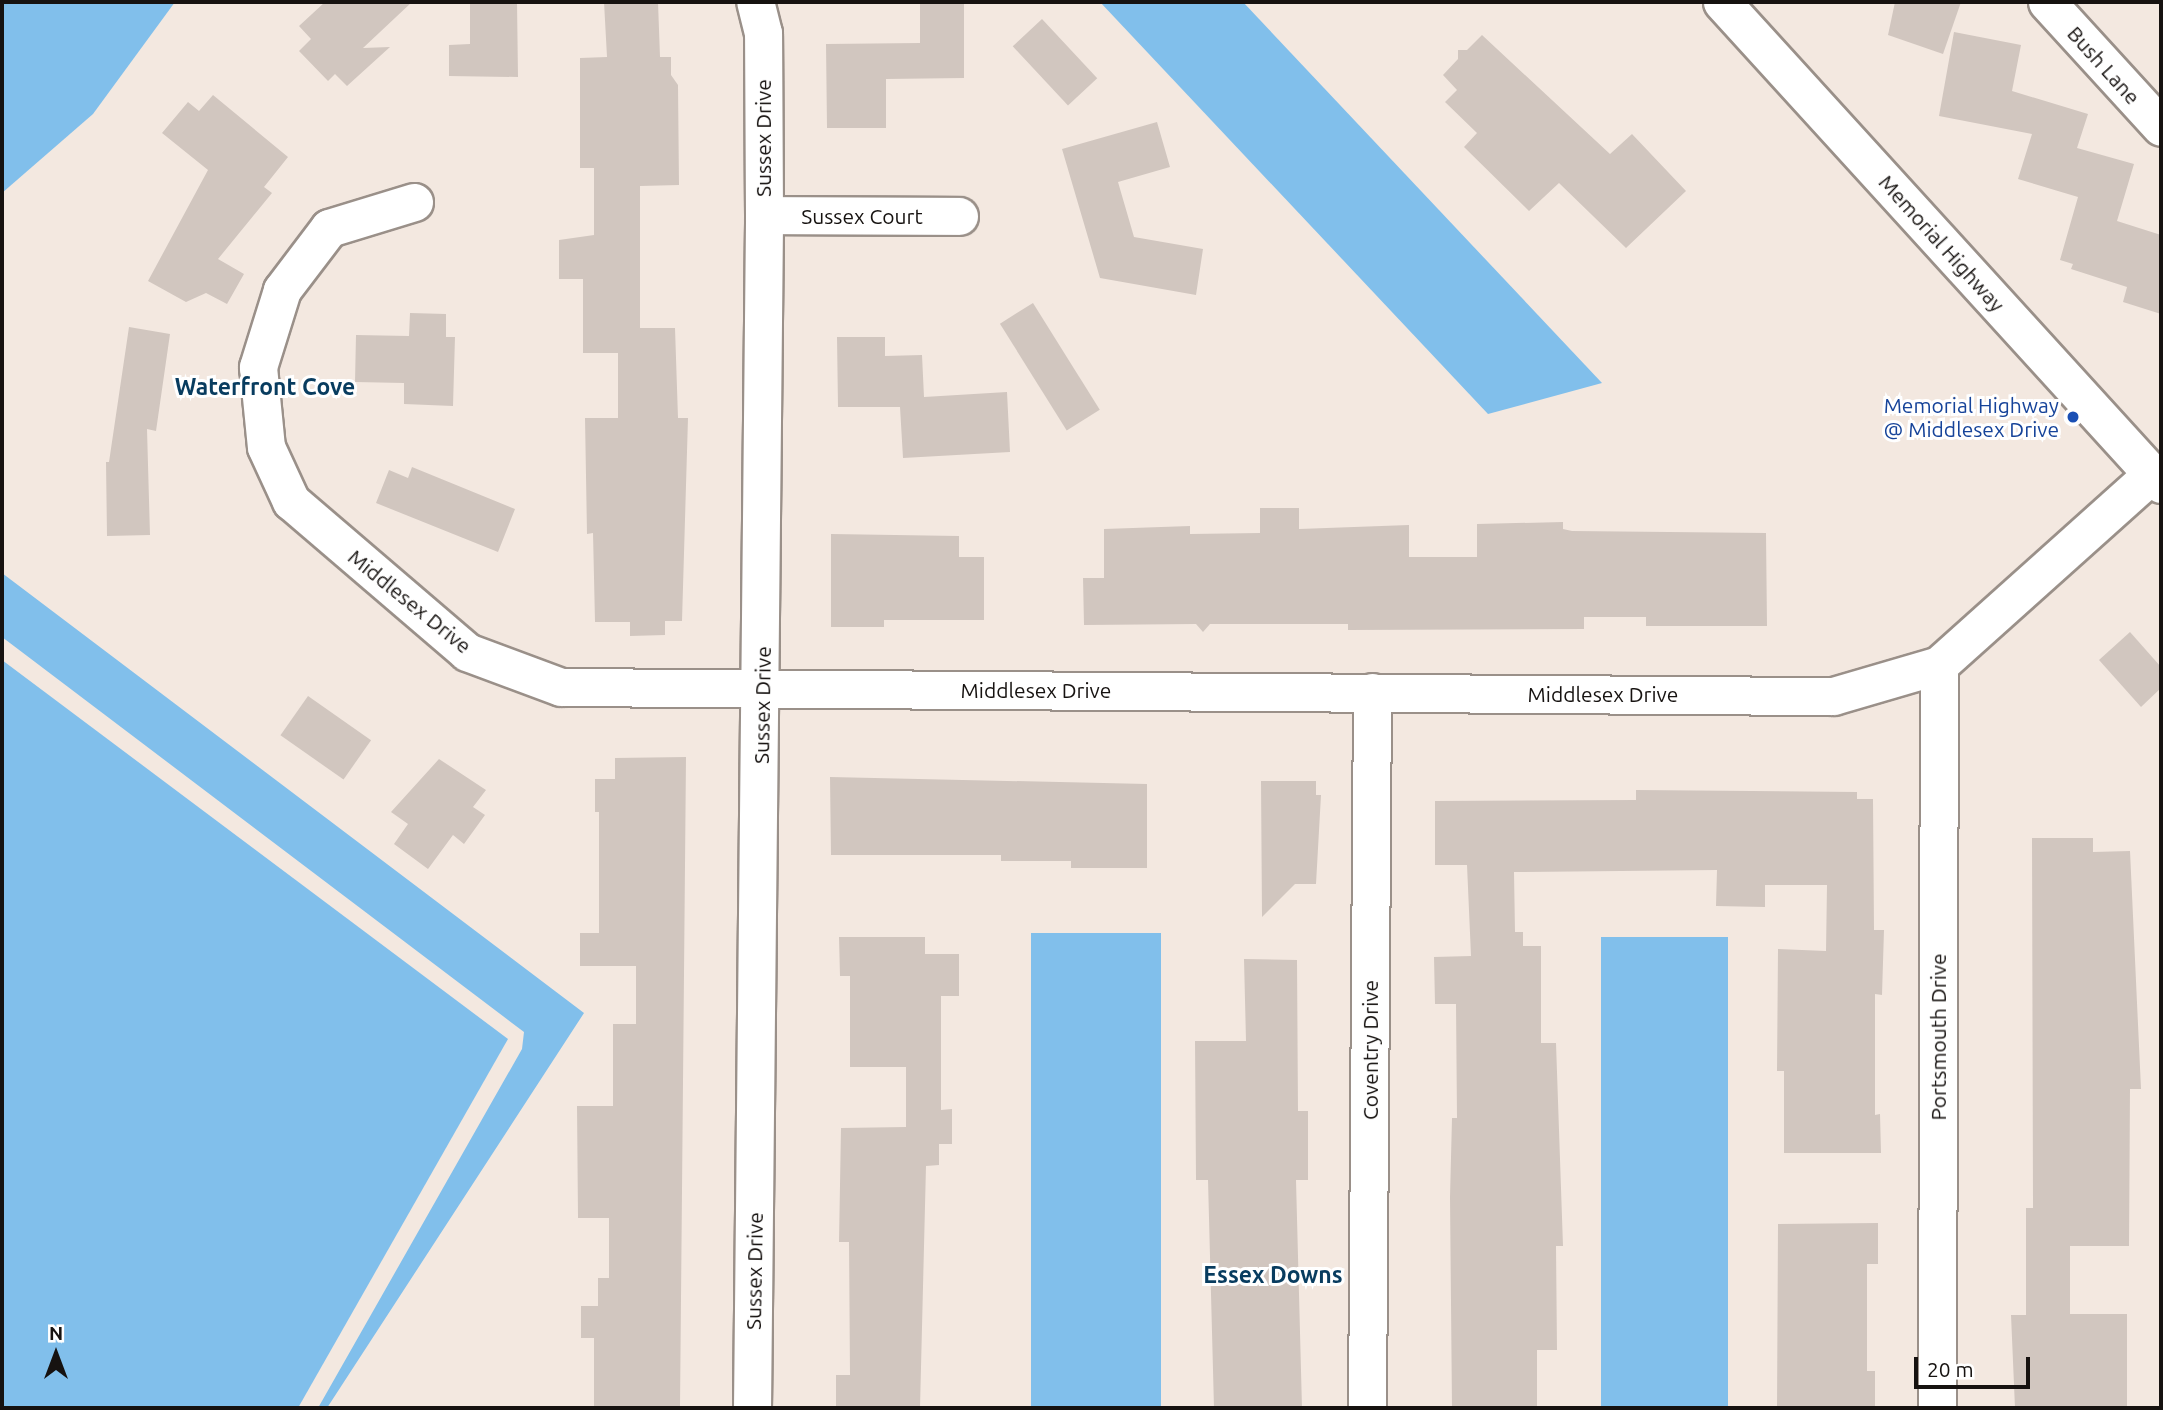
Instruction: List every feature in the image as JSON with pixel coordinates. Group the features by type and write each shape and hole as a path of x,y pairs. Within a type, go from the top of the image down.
{"street":[{"name":"Sussex Drive","path":"752,1408 762,689 764,215 762,33 755,2"},
{"name":"Memorial Highway","path":"1722,2 2157,479"},
{"name":"Bush Lane","path":"2047,2 2161,128"},
{"name":"Middlesex Drive","path":"414,202 329,229 282,290 258,367 266,447 291,501 467,652 561,687 1833,696 1939,665 2157,479"},
{"name":"Sussex Court","path":"764,215 959,216"},
{"name":"Portsmouth Drive","path":"1937,1408 1939,665"},
{"name":"Coventry Drive","path":"1367,1408 1372,692"}],"water":[{"path":"2,2 175,2 93,114 2,193"},
{"path":"1100,2 1243,2 1602,383 1488,414"},
{"path":"2,573 584,1013 327,1408 318,1408 522,1049 524,1032 2,637"},
{"path":"2,660 508,1039 298,1408 2,1408"},
{"path":"1031,933 1161,933 1161,1408 1031,1408"},
{"path":"1601,937 1728,937 1728,1408 1601,1408"}],"building":[{"path":"325,2 412,2 363,48 390,47 347,86 335,74 328,81 299,51 311,39 299,26"},
{"path":"470,2 517,2 518,77 449,76 449,45 470,44"},
{"path":"604,2 658,2 660,57 671,57 671,75 678,85 679,185 640,186 640,328 675,328 678,418 688,418 682,621 665,621 665,635 630,636 630,622 595,622 593,533 587,534 585,418 618,418 618,353 583,353 583,279 559,279 559,240 594,235 594,168 580,168 580,58 607,57"},
{"path":"920,2 964,2 964,78 886,79 886,128 827,128 826,44 920,43"},
{"path":"1895,2 1961,2 1943,54 1888,35"},
{"path":"1042,19 1097,78 1068,106 1013,46"},
{"path":"1954,32 2021,45 2012,91 2088,114 2077,148 2134,164 2117,221 2161,235 2161,314 2123,302 2127,287 2071,269 2073,264 2060,260 2078,197 2018,179 2032,134 1939,116"},
{"path":"1482,35 1610,154 1632,134 1686,191 1626,248 1559,183 1529,211 1464,147 1477,133 1445,102 1457,90 1443,75 1458,59 1458,50 1467,50"},
{"path":"213,95 288,157 264,187 272,193 218,259 244,274 227,304 206,293 186,302 148,281 208,170 162,133 188,102 199,111"},
{"path":"1157,122 1170,167 1118,182 1134,237 1203,249 1196,295 1100,278 1062,149"},
{"path":"1033,303 1100,410 1067,431 1000,324"},
{"path":"410,313 446,314 446,337 455,337 453,406 404,404 404,383 355,382 356,335 409,336"},
{"path":"129,327 170,334 156,431 147,429 150,535 107,536 106,462 109,462"},
{"path":"837,337 885,337 885,356 922,355 924,397 1007,392 1010,452 903,458 900,407 838,407"},
{"path":"412,467 515,509 498,552 376,503 389,470 408,478"},
{"path":"1260,508 1299,508 1299,529 1409,525 1409,557 1477,557 1477,524 1563,522 1563,529 1572,531 1766,533 1767,626 1646,626 1646,617 1584,617 1584,629 1348,630 1348,624 1210,624 1203,632 1196,624 1084,625 1083,578 1104,578 1104,529 1190,526 1190,534 1260,533"},
{"path":"831,534 959,536 959,557 984,557 984,620 884,620 884,627 831,627"},
{"path":"2130,632 2161,667 2161,688 2141,707 2099,660"},
{"path":"308,696 371,740 344,779 280,735"},
{"path":"686,757 680,1408 594,1408 594,1338 581,1338 581,1306 598,1306 598,1278 609,1278 609,1218 578,1218 577,1106 613,1106 613,1024 636,1024 636,966 580,966 580,933 599,933 599,812 595,812 595,779 615,779 615,758"},
{"path":"439,759 486,790 473,807 485,815 464,844 453,835 428,869 394,844 408,824 391,812"},
{"path":"830,777 1147,784 1147,868 1071,868 1071,861 1001,861 1001,855 831,855"},
{"path":"1261,781 1316,781 1316,795 1321,795 1316,884 1295,884 1262,917"},
{"path":"1636,790 1857,792 1857,799 1873,799 1874,930 1884,930 1882,995 1875,994 1875,1115 1880,1114 1881,1153 1784,1153 1784,1071 1777,1071 1778,949 1826,951 1827,885 1765,885 1765,907 1716,906 1717,870 1514,872 1515,932 1523,932 1523,946 1541,946 1541,1043 1556,1043 1563,1246 1556,1246 1557,1350 1537,1350 1537,1408 1452,1408 1450,1197 1452,1118 1457,1118 1456,1004 1435,1004 1434,957 1471,956 1467,865 1435,865 1435,801 1636,800"},
{"path":"2032,838 2093,838 2093,852 2130,851 2141,1089 2130,1089 2129,1246 2070,1246 2070,1314 2127,1314 2127,1408 2015,1408 2011,1315 2026,1315 2026,1208 2033,1208"},
{"path":"839,937 925,937 925,954 959,954 959,996 941,996 941,1110 952,1109 952,1144 939,1144 939,1165 926,1166 920,1408 836,1408 836,1375 850,1375 849,1242 839,1242 841,1128 906,1127 906,1067 850,1067 850,976 840,976"},
{"path":"1244,959 1297,960 1298,1111 1308,1111 1308,1180 1296,1180 1302,1408 1214,1408 1208,1180 1196,1180 1195,1041 1246,1041"},
{"path":"1878,1223 1878,1264 1867,1264 1867,1371 1875,1371 1875,1408 1777,1408 1778,1224"}],"place":[{"name":"Memorial Highway @ Middlesex Drive","path":"2073,417"}],"district":[{"name":"Waterfront Cove","path":"265,387"},
{"name":"Essex Downs","path":"1273,1275"}]}
